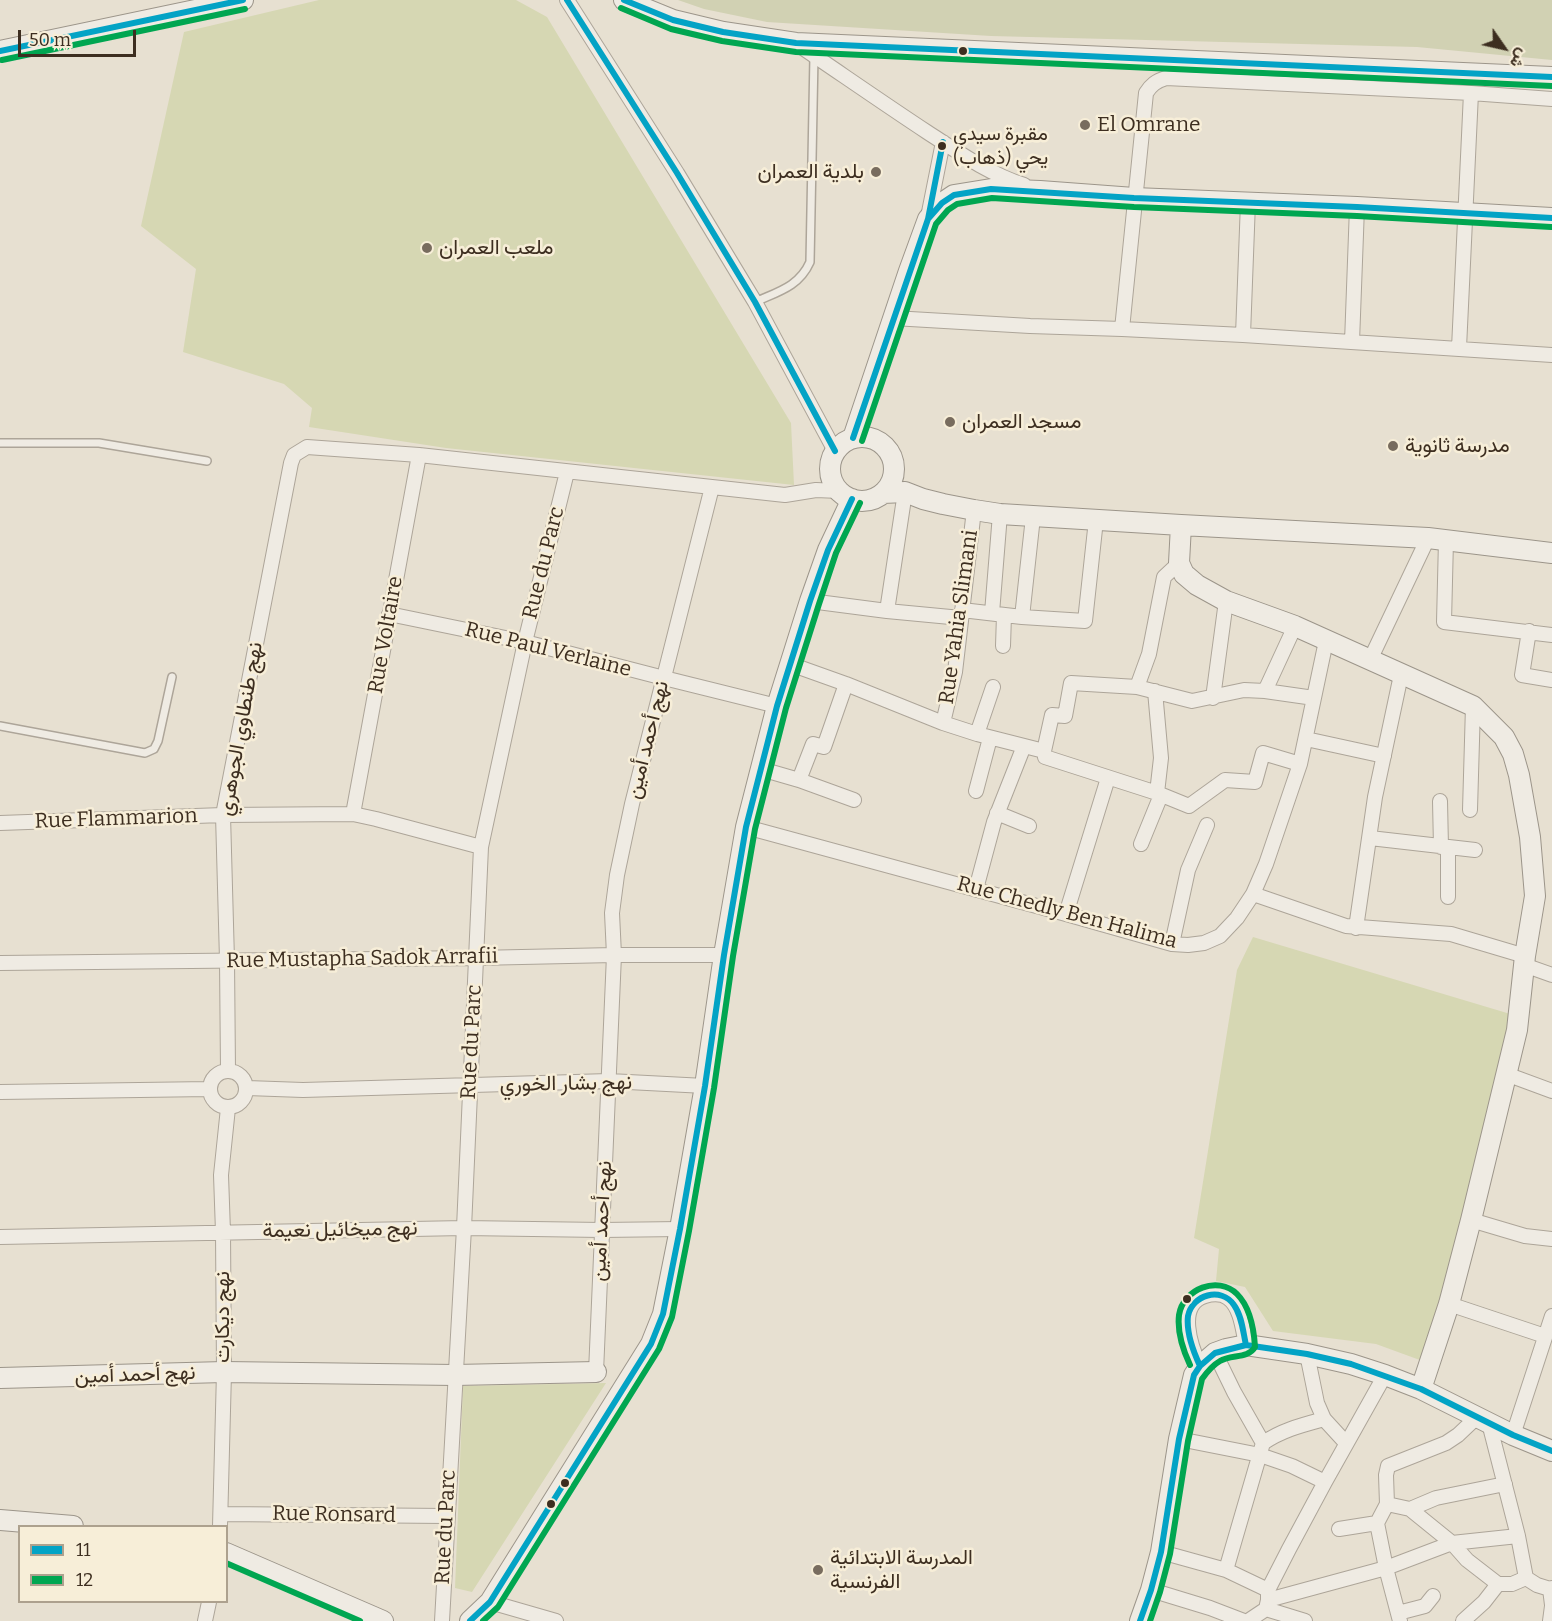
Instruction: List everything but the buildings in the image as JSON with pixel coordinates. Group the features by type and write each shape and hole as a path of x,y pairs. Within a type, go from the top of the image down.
{"street":[{"path":"0,51 243,0"},
{"path":"567,0 677,173 755,302 836,450"},
{"path":"624,0 673,20 723,32 796,44 1552,77"},
{"path":"796,44 985,169 1012,182 1040,191"},
{"path":"1122,329 1146,93 1150,86 1158,81 1166,78 1552,99"},
{"path":"1459,348 1471,93"},
{"path":"853,438 928,219 943,142"},
{"path":"928,219 942,203 954,195 991,189 1552,218"},
{"path":"1243,335 1248,202"},
{"path":"1352,342 1356,207"},
{"path":"893,318 1243,335 1552,355"},
{"path":"845,495 833,482 830,472 831,461 836,450 843,443 853,438 865,437 877,440 886,448 892,459 894,471 883,493"},
{"name":"نهج طنطاوي الجوهري","path":"228,1071 223,815 291,463 294,456 307,447 419,456"},
{"path":"419,456 785,495 816,490 845,495 862,501 883,493 905,492 923,499 974,510 1033,517 1437,539 1552,554"},
{"name":"Rue Voltaire","path":"353,814 419,456"},
{"name":"Rue du Parc","path":"441,1621 464,1228 481,847 525,642 567,472"},
{"name":"نهج أحمد أمين","path":"0,1378 224,1372 455,1375 596,1372 614,955 612,914 617,875 632,804 712,487"},
{"path":"887,610 905,492"},
{"path":"470,1621 490,1602 651,1344 663,1314 705,1086 746,827 777,706 845,495"},
{"name":"Rue Yahia Slimani","path":"942,723 955,672 974,510"},
{"path":"1000,514 998,614 1003,646"},
{"path":"1022,617 1033,517"},
{"path":"810,601 887,610 998,614 1085,621 1096,520"},
{"path":"1181,525 1179,563 1184,574 1197,585 1226,601 1295,626 1473,706 1504,737 1513,754 1519,774 1530,837 1535,896 1516,1030 1472,1220 1449,1304 1421,1389"},
{"path":"1437,539 1444,622 1552,635"},
{"path":"1370,660 1437,539"},
{"path":"1137,687 1149,654 1164,577 1179,563"},
{"path":"1213,698 1226,601"},
{"name":"Rue Paul Verlaine","path":"389,614 525,642 777,706"},
{"path":"1265,691 1295,626"},
{"path":"1529,631 1522,675 1552,680"},
{"name":"Rue Chedly Ben Halima","path":"746,827 1172,944 1204,943 1220,936 1237,918 1253,894 1266,864 1300,764 1326,641"},
{"path":"790,664 942,723 984,736 1044,750"},
{"path":"1356,928 1375,797 1401,675"},
{"path":"1300,764 1263,753 1255,782 1225,780 1189,806 1045,757 1044,750 1052,715 1065,716 1071,683 1137,687 1192,701 1244,690 1314,698"},
{"path":"799,780 813,744 824,747 846,684"},
{"path":"976,791 993,687"},
{"path":"1141,844 1159,794 1161,758 1155,691"},
{"path":"1470,810 1473,706"},
{"path":"1306,739 1384,756"},
{"path":"976,889 997,813 1024,746"},
{"path":"761,769 854,800"},
{"path":"1066,914 1108,778"},
{"path":"1440,801 1448,897"},
{"path":"997,813 1029,826"},
{"name":"Rue Flammarion","path":"0,823 223,815 353,814 481,847"},
{"path":"1172,944 1188,870 1207,825"},
{"path":"1370,838 1475,849"},
{"path":"1535,896 1552,885"},
{"path":"1253,894 1356,928 1451,934 1525,960 1552,975"},
{"name":"Rue Mustapha Sadok Arrafii","path":"0,963 724,955"},
{"path":"228,1071 241,1076 247,1088 241,1102 228,1108 215,1102 209,1089 215,1076 228,1071"},
{"path":"1506,1074 1552,1091"},
{"name":"نهج بشار الخوري","path":"247,1088 303,1090 609,1081 705,1086"},
{"path":"0,1092 209,1089"},
{"name":"نهج ديكارت","path":"220,1520 224,1372 221,1175 228,1108"},
{"path":"1472,1220 1525,1236 1552,1239"},
{"name":"نهج ميخائيل نعيمة","path":"0,1237 464,1228 680,1229"},
{"path":"1246,1345 1241,1318 1228,1297 1214,1293 1201,1297 1194,1304 1189,1314 1188,1332 1192,1348 1207,1359 1234,1392 1261,1449"},
{"path":"1449,1304 1545,1336"},
{"path":"1513,1434 1552,1316"},
{"path":"1140,1621 1161,1552 1179,1439 1194,1375 1207,1359 1246,1345 1307,1354 1351,1364 1421,1389 1552,1451"},
{"path":"1307,1354 1317,1402 1324,1419 1346,1443"},
{"path":"1150,1590 1246,1621 1267,1600 1325,1482 1385,1375"},
{"path":"1226,1570 1261,1449 1276,1434 1324,1419"},
{"path":"1483,1420 1505,1484 1526,1578 1537,1585 1551,1588 1550,1621"},
{"path":"1433,1596 1425,1606 1399,1617 1377,1523 1387,1504 1388,1466 1446,1443 1483,1420"},
{"path":"1179,1439 1261,1449 1325,1482"},
{"path":"1410,1509 1436,1498 1505,1484"},
{"path":"1387,1504 1410,1509 1452,1543 1467,1560 1498,1584 1512,1584 1526,1578"},
{"name":"Rue Ronsard","path":"220,1520 447,1516"},
{"path":"0,1520 52,1525"},
{"path":"1339,1528 1377,1523"},
{"path":"1267,1600 1386,1568 1452,1543 1518,1536"},
{"path":"1161,1552 1226,1570 1267,1600 1305,1621"},
{"path":"228,1554 383,1621"},
{"path":"1469,1619 1498,1584"},
{"path":"490,1602 556,1621"},
{"path":"205,1621 208,1603"}],"lane":[{"path":"755,302 794,284 805,273 810,262 814,56"},
{"path":"0,443 99,444 207,461"},
{"path":"0,726 146,753 154,749 158,741 171,677"}],"green space":[{"name":"ملعب العمران","path":"319,0 516,0 547,17 791,423 794,485 446,448 309,427 312,408 284,384 183,352 196,269 141,226 184,32"},
{"path":"678,0 1552,0 1552,60 1417,47 991,36 767,22 704,9"},
{"path":"1253,937 1517,1016 1428,1363 1376,1344 1273,1331 1245,1287 1216,1281 1219,1249 1194,1238 1237,970"},
{"path":"606,1383 472,1592 455,1588 463,1386"}],"transit line":[{"name":"11","path":"0,51 243,0"},
{"name":"11","path":"567,0 677,173 755,302 835,451"},
{"name":"11","path":"624,0 673,20 723,32 796,43 1552,77"},
{"name":"12","path":"621,8 671,29 722,41 796,52 1552,86"},
{"name":"12","path":"2,60 245,9"},
{"name":"11","path":"928,219 943,142"},
{"name":"11","path":"853,438 928,219 942,203 954,195 991,189 1552,218"},
{"name":"12","path":"862,441 936,224 948,210 957,204 992,198 1551,227"},
{"name":"11","path":"470,1621 490,1602 651,1344 663,1314 705,1086 746,827 777,706 810,601 828,550 852,499"},
{"name":"12","path":"483,1621 498,1607 659,1349 672,1317 714,1088 733,956 755,829 786,708 819,604 836,553 860,503"},
{"name":"12","path":"1150,1621 1170,1554 1188,1441 1202,1379 1220,1361 1244,1355 1255,1347 1248,1312 1241,1299 1229,1288 1211,1285 1202,1288 1187,1298 1182,1306 1179,1315 1180,1334 1190,1365"},
{"name":"11","path":"1200,1366 1191,1342 1188,1316 1195,1303 1201,1298 1222,1296 1234,1305 1239,1314 1246,1345"},
{"name":"11","path":"1140,1621 1161,1552 1179,1439 1194,1375 1200,1366 1215,1353 1246,1345 1307,1354 1351,1364 1421,1389 1513,1435 1552,1451"},
{"name":"12","path":"228,1564 360,1621"}],"place":[{"name":"El Omrane","path":"1085,125"},
{"name":"مقبرة سيدي يحي (ذهاب)","path":"942,146"},
{"name":"بلدية العمران","path":"876,172"},
{"name":"ملعب العمران","path":"427,248"},
{"name":"مسجد العمران","path":"950,422"},
{"name":"مدرسة ثانوية","path":"1393,446"},
{"name":"المدرسة الابتدائية الفرنسية","path":"818,1570"}]}
